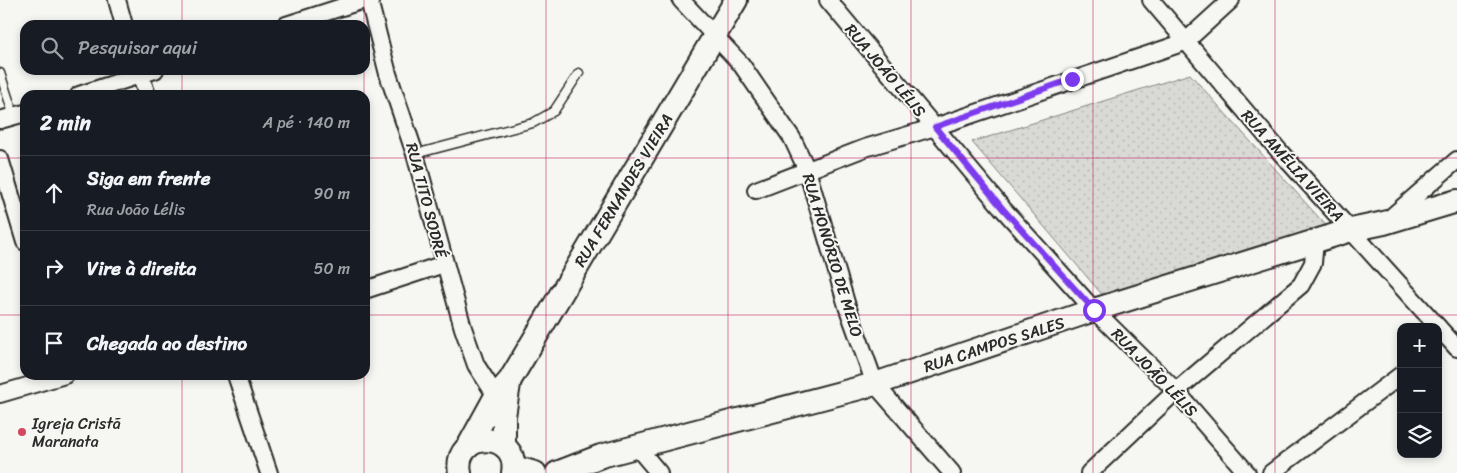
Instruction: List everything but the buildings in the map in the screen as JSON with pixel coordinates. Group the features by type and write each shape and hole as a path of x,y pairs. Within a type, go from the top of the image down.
{"street":[{"path":"117,0 123,20"},
{"path":"302,20 364,0"},
{"name":"RUA TITO SODRÉ","path":"369,0 388,74 415,154 444,264 471,354 476,366 503,388"},
{"name":"RUA HONÓRIO DE MELO","path":"681,0 741,64 792,138 807,170 847,306 875,384 952,473"},
{"name":"RUA FERNANDES VIEIRA","path":"459,472 461,456 736,0"},
{"name":"RUA JOÃO LÉLIS","path":"828,0 1003,209 1094,310 1176,391 1247,473"},
{"name":"RUA AMÉLIA VIEIRA","path":"1151,0 1280,152 1444,337"},
{"path":"756,190 865,148 935,127 1185,42 1231,0"},
{"path":"93,90 136,75"},
{"path":"145,75 147,90"},
{"path":"0,158 20,225"},
{"path":"1384,223 1457,160"},
{"name":"RUA CAMPOS SALES","path":"557,473 601,456 875,384 1094,310 1351,230 1384,223 1457,201"},
{"path":"1089,473 1176,391 1301,285 1313,262 1315,241"},
{"path":"370,288 444,264"},
{"path":"1271,473 1397,378"},
{"path":"0,394 48,380"},
{"path":"238,380 269,473"},
{"name":"RUA FERNANDES VIEIRA","path":"503,388 504,446"},
{"path":"468,447 475,442 490,440 504,446 510,452 514,470 535,473"},
{"path":"637,447 659,473"}],"lane":[{"path":"0,73 13,116"},
{"path":"415,154 533,123 554,111 579,73"}],"shaded area":[{"path":"1190,74 1330,230 1105,298 972,142"}],"place":[{"name":"Igreja Cristã Maranata","path":"22,432"}],"route":[{"path":"1072,79 935,127 1003,209 1094,310"}]}
